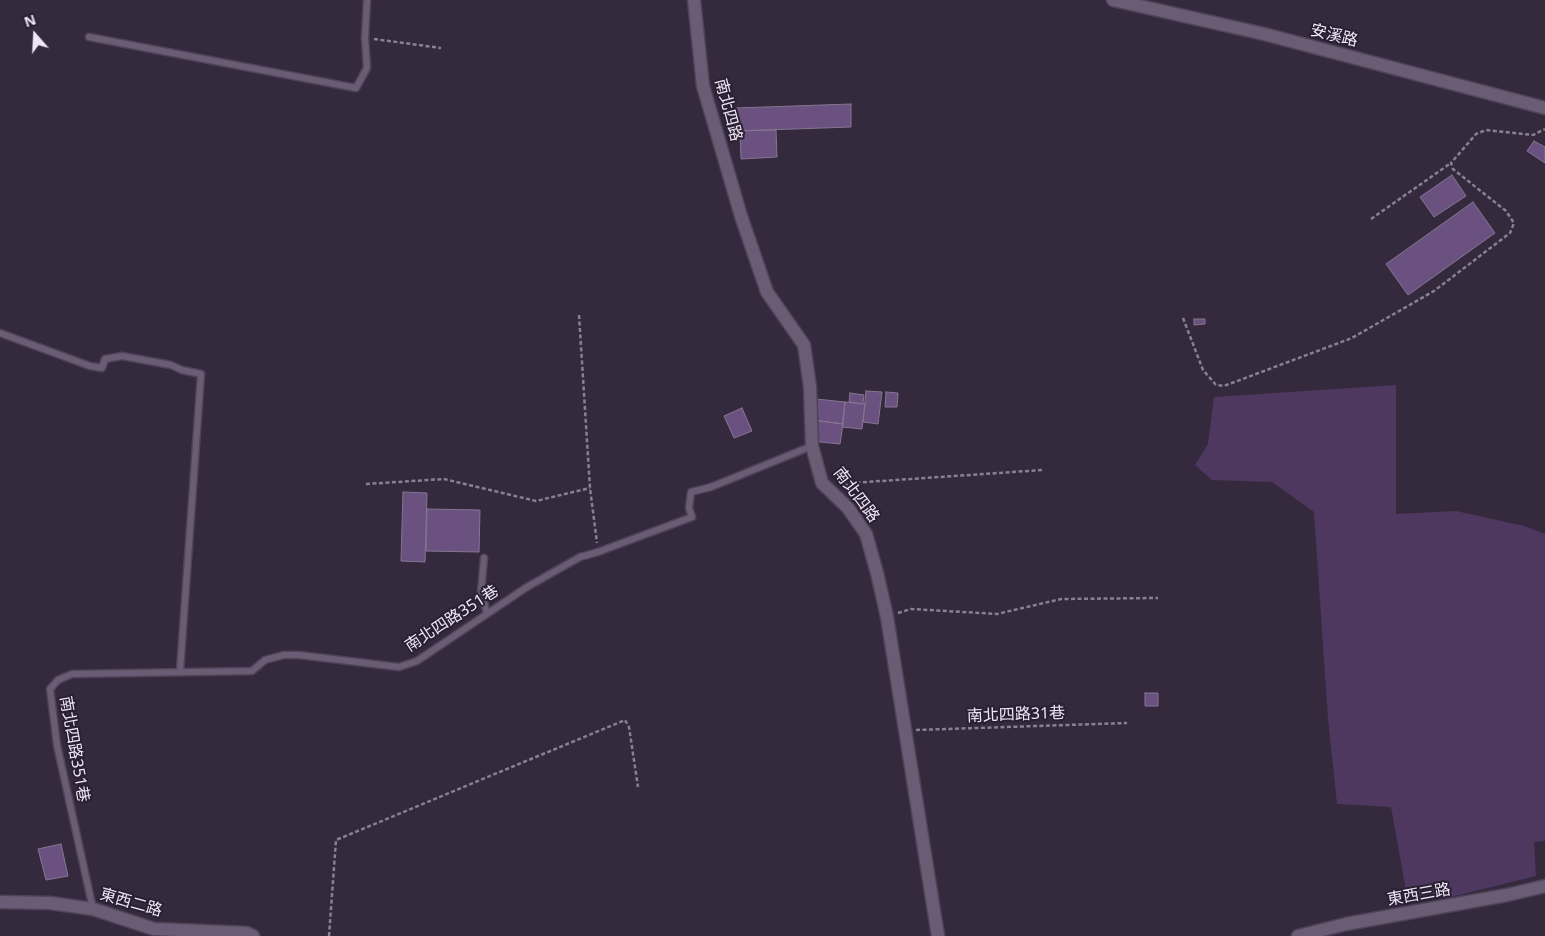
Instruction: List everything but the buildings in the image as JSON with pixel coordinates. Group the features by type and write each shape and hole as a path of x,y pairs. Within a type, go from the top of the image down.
{"street":[{"name":"南北四路","path":"694,0 703,86 742,216 767,292 804,345 810,387 812,446 822,483 848,508 866,534 887,617 938,936"},
{"name":"安溪路","path":"1113,0 1264,34 1545,108"},
{"name":"東西三路","path":"1298,936 1346,924 1507,895 1545,886"},
{"name":"東西二路","path":"0,902 50,903 93,909 154,929 247,933 253,936"}],"lane":[{"path":"90,37 356,88 367,68 365,38 367,0"},
{"path":"0,333 90,366 102,368 105,359 122,356 170,365 201,374 180,671"},
{"name":"南北四路351巷","path":"93,909 57,745 50,689 58,680 72,674 252,671 265,660 299,655 399,667 417,661 487,613 580,557 692,517 689,508 691,492 711,487 812,446"},
{"path":"484,558 482,592 487,613"}],"path":[{"path":"365,38 441,48"},
{"path":"1371,220 1450,163 1476,134 1486,130 1533,135 1545,129"},
{"path":"1183,318 1203,370 1216,385 1224,386 1352,338 1434,291 1510,233 1514,223 1506,211 1463,179 1450,163"},
{"path":"579,315 590,488 598,552"},
{"path":"831,492 852,483 1042,470"},
{"path":"366,484 444,479 536,501 590,488"},
{"path":"887,617 911,609 997,614 1061,599 1158,598"},
{"path":"329,936 336,840 625,720 629,726 638,787"},
{"name":"南北四路31巷","path":"905,730 1127,723"}],"shaded area":[{"path":"1396,385 1396,514 1456,511 1524,526 1545,534 1545,841 1534,842 1536,876 1447,898 1407,896 1391,807 1337,804 1328,719 1314,512 1272,482 1212,480 1195,465 1208,444 1214,397"}]}
